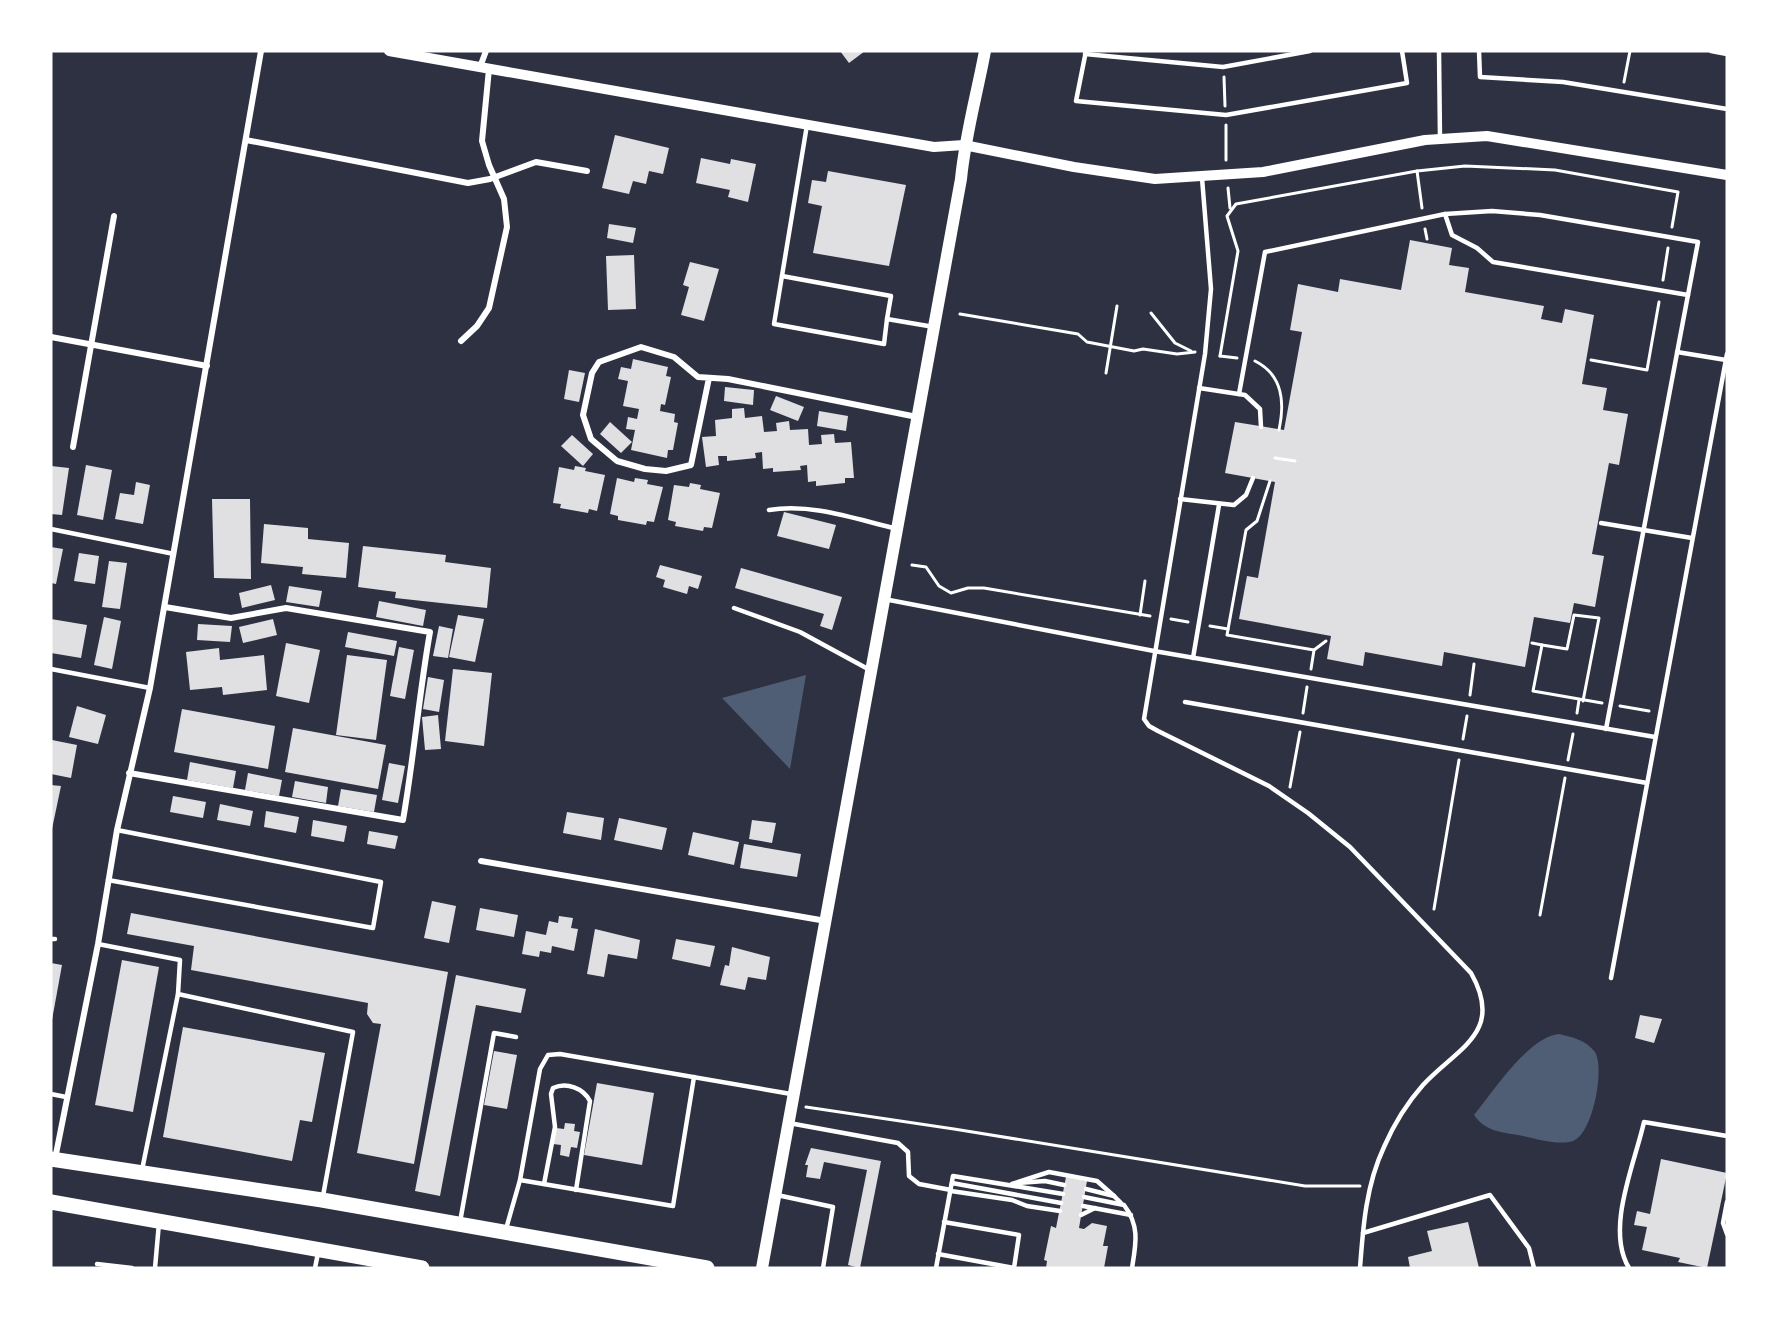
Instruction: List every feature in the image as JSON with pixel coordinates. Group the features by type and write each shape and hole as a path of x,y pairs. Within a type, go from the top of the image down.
{"main road":[{"path":"762,1268 961,179 964,145 974,112 985,51"},
{"path":"52,1162 322,1200 707,1268"},
{"path":"51,1202 422,1268"}],"street":[{"path":"52,1162 98,944 117,831 150,688 261,51"},
{"path":"389,51 934,147 964,145 1112,174 1155,179 1227,176 1314,164 1415,142 1487,136 1536,142 1727,175"},
{"path":"461,341 484,317 495,286 507,226 504,199 489,165 482,141 486,51"},
{"path":"246,140 459,182 479,182 536,162 586,171"},
{"path":"73,447 89,344 114,216"},
{"path":"51,337 207,366"},
{"path":"709,378 691,465 666,471 645,469 617,461 591,439 583,415 592,373 599,362 641,347 674,357 698,377 728,379 918,417"},
{"path":"129,773 403,820 415,755 418,704 430,632 286,609 231,618 165,607"},
{"path":"481,861 826,921"}],"lane":[{"path":"1310,51 1223,67 1085,52 1076,101 1226,115 1407,83 1402,51"},
{"path":"1439,51 1440,139"},
{"path":"1479,51 1480,77 1525,78 1727,109"},
{"path":"1711,51 1727,54"},
{"path":"782,276 891,296 884,344 774,324 807,124"},
{"path":"1202,178 1211,289 1205,354 1144,719 1149,726 1269,786 1308,813 1350,847 1401,898 1460,960 1479,986 1482,1009 1476,1034 1469,1046 1425,1083 1410,1100 1384,1146 1370,1187 1360,1268"},
{"path":"1239,394 1265,252 1445,214 1492,212 1531,214 1698,242 1606,729"},
{"path":"1445,214 1452,235 1477,248 1493,262 1688,295"},
{"path":"888,319 934,327"},
{"path":"1611,978 1692,538 1726,370 1726,357 1677,352"},
{"path":"1199,388 1245,395 1260,409 1262,426"},
{"path":"1180,499 1234,506 1246,495 1253,478"},
{"path":"1193,658 1220,505"},
{"path":"769,510 792,506 810,508 897,529"},
{"path":"1601,523 1692,538"},
{"path":"51,529 174,554"},
{"path":"884,599 1193,658 1655,737"},
{"path":"734,608 800,632 871,671"},
{"path":"51,669 150,688"},
{"path":"1185,702 1647,783"},
{"path":"108,880 373,928 381,882 117,831"},
{"path":"98,944 180,960 178,994 142,1173"},
{"path":"178,994 353,1032 322,1200"},
{"path":"460,1225 494,1033 516,1037"},
{"path":"505,1232 520,1180 540,1069 548,1055 560,1054 694,1077 793,1100"},
{"path":"520,1180 673,1206 694,1077"},
{"path":"544,1184 555,1126 551,1094 553,1088 558,1086 578,1088 590,1101 576,1190"},
{"path":"51,1094 66,1096"},
{"path":"1629,1268 1623,1258 1622,1212 1627,1180 1644,1122 1727,1136"},
{"path":"788,1123 898,1143 908,1152 909,1176 920,1184 1060,1211"},
{"path":"1012,1184 1049,1172 1097,1181 1133,1216 1137,1234 1132,1268"},
{"path":"936,1268 953,1176 1063,1194"},
{"path":"1012,1184 1045,1181 1064,1185"},
{"path":"952,1183 1061,1203"},
{"path":"1086,1189 1114,1196"},
{"path":"774,1195 834,1207 823,1268"},
{"path":"1363,1233 1490,1196 1529,1248 1534,1268"},
{"path":"1084,1197 1124,1205"},
{"path":"1727,1202 1723,1223 1727,1234"},
{"path":"1083,1206 1133,1216"},
{"path":"1081,1215 1095,1208"},
{"path":"155,1268 159,1221"},
{"path":"938,1254 1014,1268 1019,1235 945,1222"},
{"path":"315,1268 318,1250"},
{"path":"97,1264 132,1268"}],"path":[{"path":"1622,92 1630,51"},
{"path":"1220,356 1238,251 1227,223 1230,208 1223,67"},
{"path":"1230,208 1247,201 1417,171 1465,166 1532,168 1678,192"},
{"path":"1417,171 1427,239"},
{"path":"1106,373 1117,306"},
{"path":"1151,312 1175,343 1192,352"},
{"path":"960,314 1078,334 1087,342 1110,347 1177,354 1192,352 1261,364 1277,381 1283,393 1280,430"},
{"path":"1275,458 1295,461"},
{"path":"1270,481 1257,521 1246,531 1227,635 1314,650"},
{"path":"912,565 927,567 939,586 951,593 968,588 984,588 1228,629"},
{"path":"1140,615 1145,581"},
{"path":"1532,644 1567,649 1574,615 1599,618 1574,723 1540,915"},
{"path":"1542,645 1533,691 1660,712"},
{"path":"1434,909 1474,664"},
{"path":"793,1100 1305,1186 1370,1187"}],"water":[{"path":"806,675 790,769 722,698"},
{"path":"1559,1034 1583,1042 1595,1052 1598,1060 1599,1072 1595,1100 1580,1136 1567,1142 1546,1141 1493,1130 1478,1120 1474,1115 1523,1055 1547,1037"}],"building":[{"path":"840,51 865,51 849,63"},
{"path":"615,135 669,148 663,174 649,171 646,184 633,181 629,194 602,188"},
{"path":"701,158 730,164 731,159 756,164 748,202 728,197 730,190 696,183"},
{"path":"828,171 906,185 889,266 813,253 822,206 808,203 812,180 826,182"},
{"path":"609,224 636,228 633,243 607,238"},
{"path":"1410,240 1452,248 1449,265 1469,268 1465,292 1544,306 1541,319 1562,323 1565,309 1594,315 1582,384 1607,388 1603,410 1628,414 1619,465 1609,463 1592,554 1604,556 1595,607 1574,603 1570,623 1534,617 1525,667 1444,652 1442,666 1365,652 1363,666 1327,659 1331,636 1239,619 1247,576 1258,578 1275,482 1225,473 1235,422 1284,430 1302,332 1290,330 1298,284 1338,292 1340,279 1401,290"},
{"path":"634,255 636,309 608,310 606,256"},
{"path":"690,262 719,269 704,321 681,315 689,287 683,285"},
{"path":"633,359 668,367 666,376 671,377 665,405 661,404 660,411 675,414 674,422 678,423 673,450 668,450 667,458 631,450 635,430 626,429 628,417 637,419 639,409 623,406 628,381 618,379 621,367 631,369"},
{"path":"569,370 585,373 579,402 564,399"},
{"path":"725,387 754,390 753,405 724,401"},
{"path":"776,396 804,407 798,421 770,410"},
{"path":"744,408 745,418 762,416 764,432 777,431 776,423 789,421 790,430 808,429 809,445 822,444 821,435 834,434 835,443 851,442 854,478 845,478 845,483 816,486 816,481 808,482 807,465 800,466 801,470 773,472 773,468 763,469 762,452 755,453 756,458 727,461 727,456 718,456 719,465 706,467 702,437 716,436 715,420 732,418 732,409"},
{"path":"819,411 848,416 846,431 817,426"},
{"path":"610,422 632,442 621,453 600,434"},
{"path":"572,435 593,454 583,466 561,446"},
{"path":"86,465 112,470 103,520 77,515"},
{"path":"51,466 69,468 62,515 51,514"},
{"path":"575,466 586,468 585,471 605,475 597,511 589,509 588,513 560,508 561,504 553,503 559,467 574,470"},
{"path":"617,478 634,482 635,478 648,480 647,484 663,487 654,522 647,521 646,525 618,520 618,516 610,514"},
{"path":"136,482 150,485 143,524 115,519 120,493 134,495"},
{"path":"690,483 701,485 700,489 720,493 712,528 704,527 703,531 675,526 676,522 668,520 674,485 689,487"},
{"path":"212,499 250,499 251,579 214,578"},
{"path":"784,512 836,525 829,549 777,536"},
{"path":"264,524 308,528 308,539 349,543 346,578 302,574 303,567 261,563"},
{"path":"363,546 446,555 445,562 491,568 487,608 395,598 396,592 358,587"},
{"path":"51,547 63,549 56,584 51,583"},
{"path":"79,553 99,556 95,584 74,581"},
{"path":"109,561 127,563 120,609 102,607"},
{"path":"660,565 702,576 698,589 689,586 687,594 663,587 665,580 656,577"},
{"path":"741,568 842,597 832,630 820,626 824,614 735,588"},
{"path":"271,585 275,600 242,608 239,593"},
{"path":"289,586 322,591 319,607 286,602"},
{"path":"379,601 426,610 423,626 376,617"},
{"path":"458,615 484,619 475,662 449,657"},
{"path":"104,617 121,621 112,669 94,665"},
{"path":"51,619 87,625 81,658 51,653"},
{"path":"273,619 277,635 243,643 239,627"},
{"path":"198,624 232,626 230,642 197,640"},
{"path":"439,626 453,629 448,658 433,656"},
{"path":"348,632 397,641 394,656 345,647"},
{"path":"286,643 320,650 309,703 276,696"},
{"path":"399,647 414,650 405,699 390,696"},
{"path":"219,648 220,660 264,655 267,690 223,695 222,687 190,690 186,652"},
{"path":"347,655 387,660 376,740 336,735"},
{"path":"453,669 492,673 484,746 445,741"},
{"path":"428,677 444,680 439,712 423,709"},
{"path":"77,706 106,715 98,744 69,737"},
{"path":"182,709 275,726 268,769 174,752"},
{"path":"438,715 441,749 425,750 422,717"},
{"path":"293,728 386,745 378,789 285,772"},
{"path":"52,740 77,745 71,778 51,774"},
{"path":"190,762 236,771 233,788 187,780"},
{"path":"389,763 405,766 398,803 382,800"},
{"path":"248,773 282,780 279,796 245,790"},
{"path":"295,781 328,787 326,803 292,797"},
{"path":"51,785 61,786 52,829 51,829"},
{"path":"341,789 377,795 374,812 338,806"},
{"path":"173,796 206,802 203,818 170,812"},
{"path":"220,804 253,811 250,826 217,820"},
{"path":"266,811 299,817 296,833 264,827"},
{"path":"567,812 604,818 601,840 563,833"},
{"path":"619,818 667,828 662,850 614,840"},
{"path":"313,820 347,826 344,842 311,836"},
{"path":"752,820 776,823 772,843 749,839"},
{"path":"369,831 398,836 395,849 367,844"},
{"path":"693,832 739,842 734,865 688,855"},
{"path":"744,844 801,854 797,877 740,868"},
{"path":"432,901 456,906 449,943 424,938"},
{"path":"480,908 518,915 514,937 476,930"},
{"path":"131,913 448,972 414,1164 357,1153 381,1024 373,1023 367,1014 368,1003 191,970 194,946 127,934"},
{"path":"559,916 573,918 571,928 578,929 574,951 552,946 551,953 540,951 539,957 522,954 526,931 546,935 549,921 558,923"},
{"path":"595,929 640,940 637,959 608,954 604,977 587,974"},
{"path":"676,939 715,946 710,967 672,959"},
{"path":"732,947 770,957 766,980 748,977 745,990 720,985 725,965 729,966"},
{"path":"122,960 159,967 133,1112 95,1105"},
{"path":"51,963 62,965 52,1020 51,1020"},
{"path":"456,975 526,989 521,1013 476,1005 440,1196 415,1191"},
{"path":"1640,1015 1662,1019 1654,1043 1635,1038"},
{"path":"183,1027 325,1053 312,1122 300,1120 292,1161 163,1137"},
{"path":"494,1051 517,1055 507,1109 484,1105"},
{"path":"597,1083 654,1093 642,1165 584,1155"},
{"path":"565,1123 575,1124 574,1131 580,1132 577,1148 571,1147 569,1157 560,1155 561,1145 553,1144 556,1128 564,1129"},
{"path":"811,1148 881,1161 860,1268 848,1265 867,1170 824,1162 820,1179 806,1177 808,1165 805,1165"},
{"path":"1661,1159 1727,1173 1707,1268 1678,1262 1680,1258 1642,1250 1647,1227 1634,1225 1637,1211 1650,1214"},
{"path":"1066,1177 1087,1181 1079,1228 1084,1229 1092,1223 1107,1226 1103,1246 1108,1246 1104,1268 1046,1268 1047,1261 1044,1260 1051,1226 1056,1228"},
{"path":"1468,1222 1479,1268 1410,1268 1408,1257 1432,1251 1427,1231"}]}
